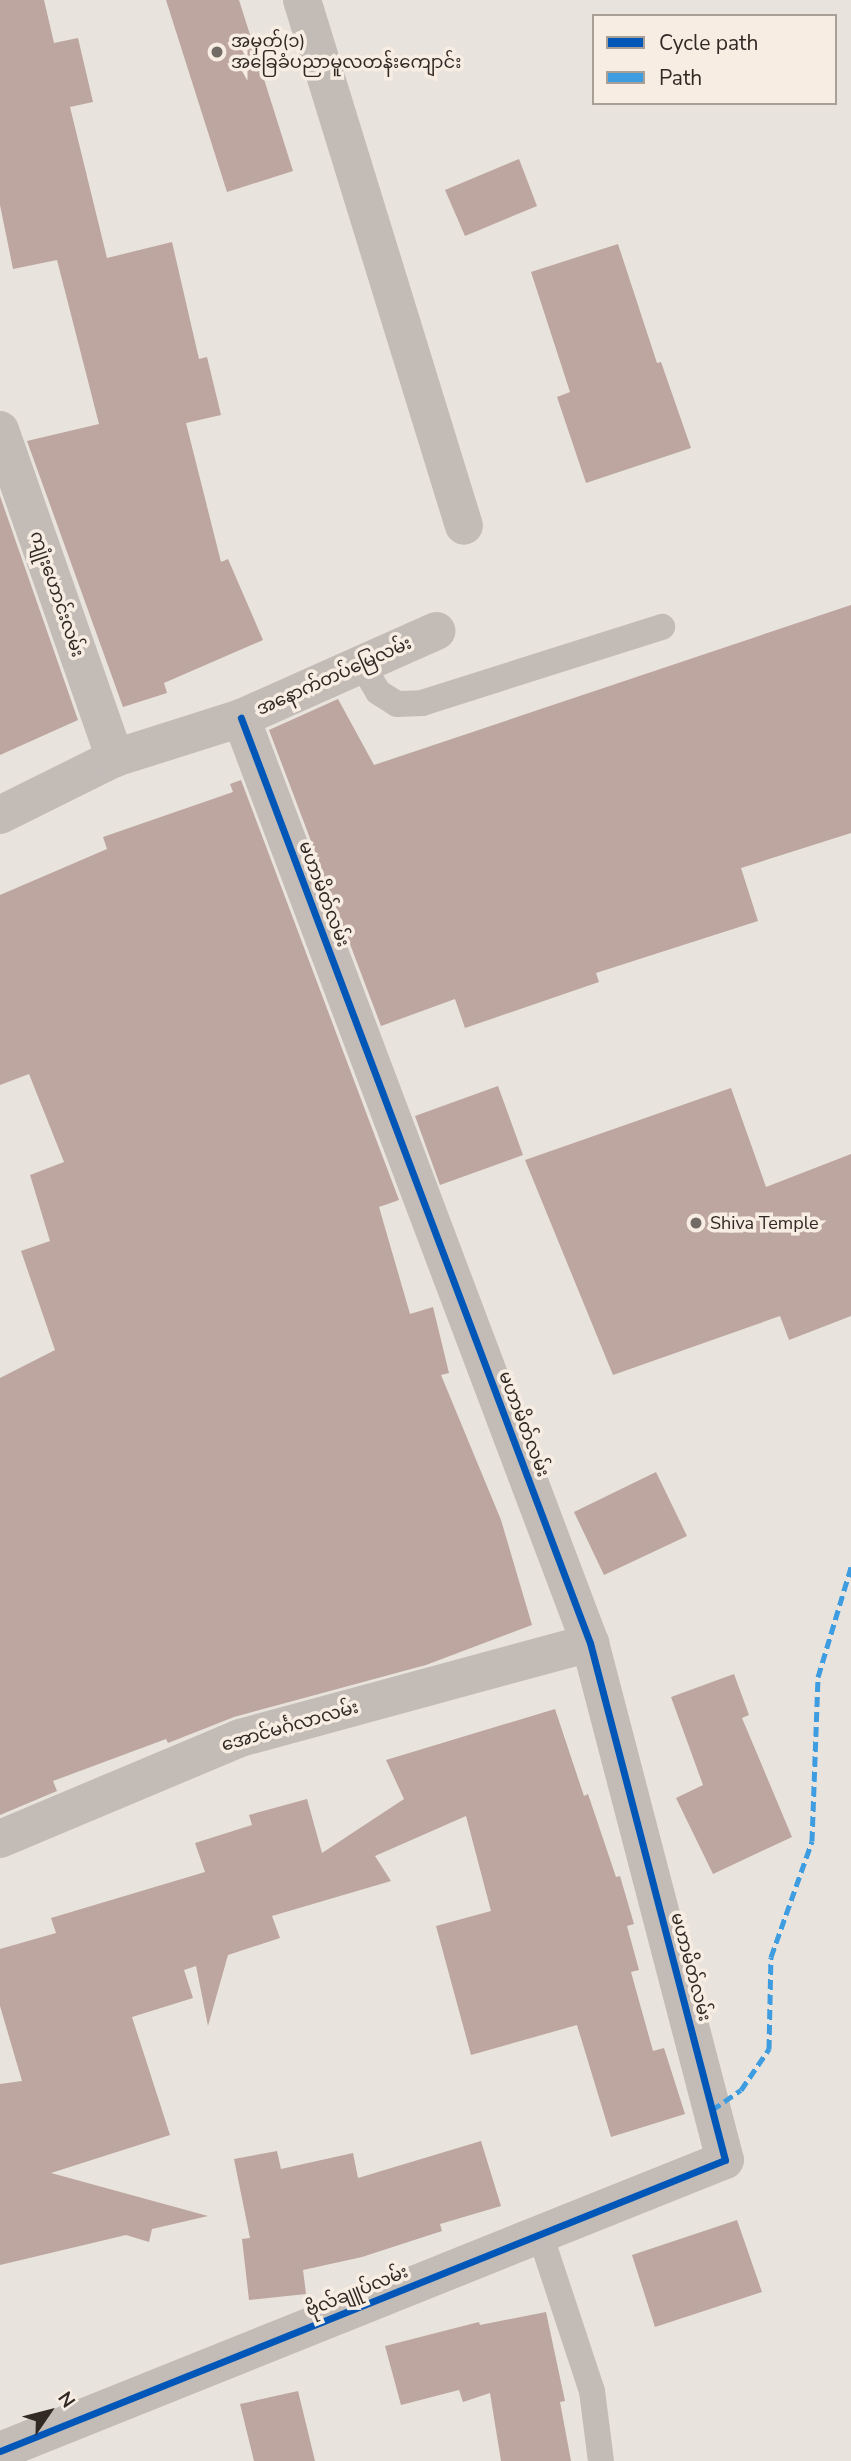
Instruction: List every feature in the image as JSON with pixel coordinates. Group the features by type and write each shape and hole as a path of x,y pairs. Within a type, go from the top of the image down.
{"street":[{"path":"302,0 464,526"},
{"name":"ကျုံးဟောင်းလမ်း","path":"0,430 115,758"},
{"name":"အနောက်တပ်မြေလမ်း","path":"0,816 115,758 241,718 436,631"},
{"name":"မဟာမိတ်လမ်း","path":"241,718 590,1643 724,2160"},
{"name":"အောင်မင်္ဂလာလမ်း","path":"0,1839 240,1738 590,1643"},
{"name":"ဗိုလ်ချူပ်လမ်း","path":"0,2451 724,2160"}],"lane":[{"path":"362,665 378,692 397,704 422,703 662,627"},
{"path":"540,2234 592,2392 601,2461"}],"building":[{"path":"0,0 44,0 54,43 78,38 93,102 70,107 107,258 172,242 199,359 207,357 221,415 186,423 221,562 228,559 263,640 164,683 167,693 123,707 27,441 99,424 57,260 13,269 0,205"},
{"path":"166,0 239,0 293,171 227,192"},
{"path":"519,159 537,206 465,236 445,190"},
{"path":"618,244 657,363 661,362 691,448 586,483 557,397 570,392 531,272"},
{"path":"0,496 78,720 0,755"},
{"path":"851,605 851,833 741,868 758,921 596,973 599,982 465,1028 455,999 381,1026 269,730 338,699 374,765"},
{"path":"241,780 399,1200 379,1207 410,1314 433,1307 449,1373 441,1375 501,1520 532,1625 426,1665 234,1717 168,1743 166,1739 53,1781 57,1791 0,1815 0,1378 55,1350 21,1251 50,1241 30,1175 64,1162 29,1074 0,1085 0,895 107,849 103,837 233,792 230,784"},
{"path":"498,1086 523,1155 440,1185 415,1116"},
{"name":"Shiva Temple","path":"731,1088 766,1187 851,1154 851,1316 789,1340 780,1316 613,1375 525,1160"},
{"path":"656,1472 687,1536 604,1575 574,1512"},
{"path":"734,1674 749,1715 742,1718 792,1837 713,1874 676,1798 703,1785 671,1697"},
{"path":"555,1709 584,1796 588,1794 616,1877 620,1876 634,1924 627,1926 639,1970 631,1972 653,2051 664,2048 685,2114 611,2137 577,2025 471,2055 436,1926 491,1911 466,1816 375,1856 391,1881 272,1916 280,1938 228,1955 208,2026 196,1966 184,1970 193,1998 132,2017 170,2135 51,2173 208,2216 152,2229 149,2242 126,2235 0,2265 0,2084 22,2081 0,2006 0,1949 56,1933 51,1918 205,1872 195,1843 252,1825 249,1815 307,1799 322,1853 404,1799 386,1760"},
{"path":"481,2141 501,2206 440,2224 442,2231 362,2257 303,2270 306,2294 249,2300 242,2239 250,2238 234,2159 277,2151 281,2169 353,2153 358,2178"},
{"path":"737,2220 762,2292 655,2327 632,2255"},
{"path":"546,2312 565,2401 560,2402 571,2461 501,2461 490,2393 463,2402 459,2390 401,2405 385,2346 479,2322 480,2325"},
{"path":"298,2391 315,2461 254,2461 240,2404"}],"marked path":[{"path":"712,2110 741,2090 769,2049 771,1957 812,1841 818,1677 851,1567"}],"cycle path":[{"path":"0,2451 725,2160 590,1643 241,718"}],"place":[{"name":"အမှတ်(၁) အခြေခံပညာမူလတန်းကျောင်း","path":"217,52"},
{"name":"Shiva Temple","path":"696,1223"}]}
